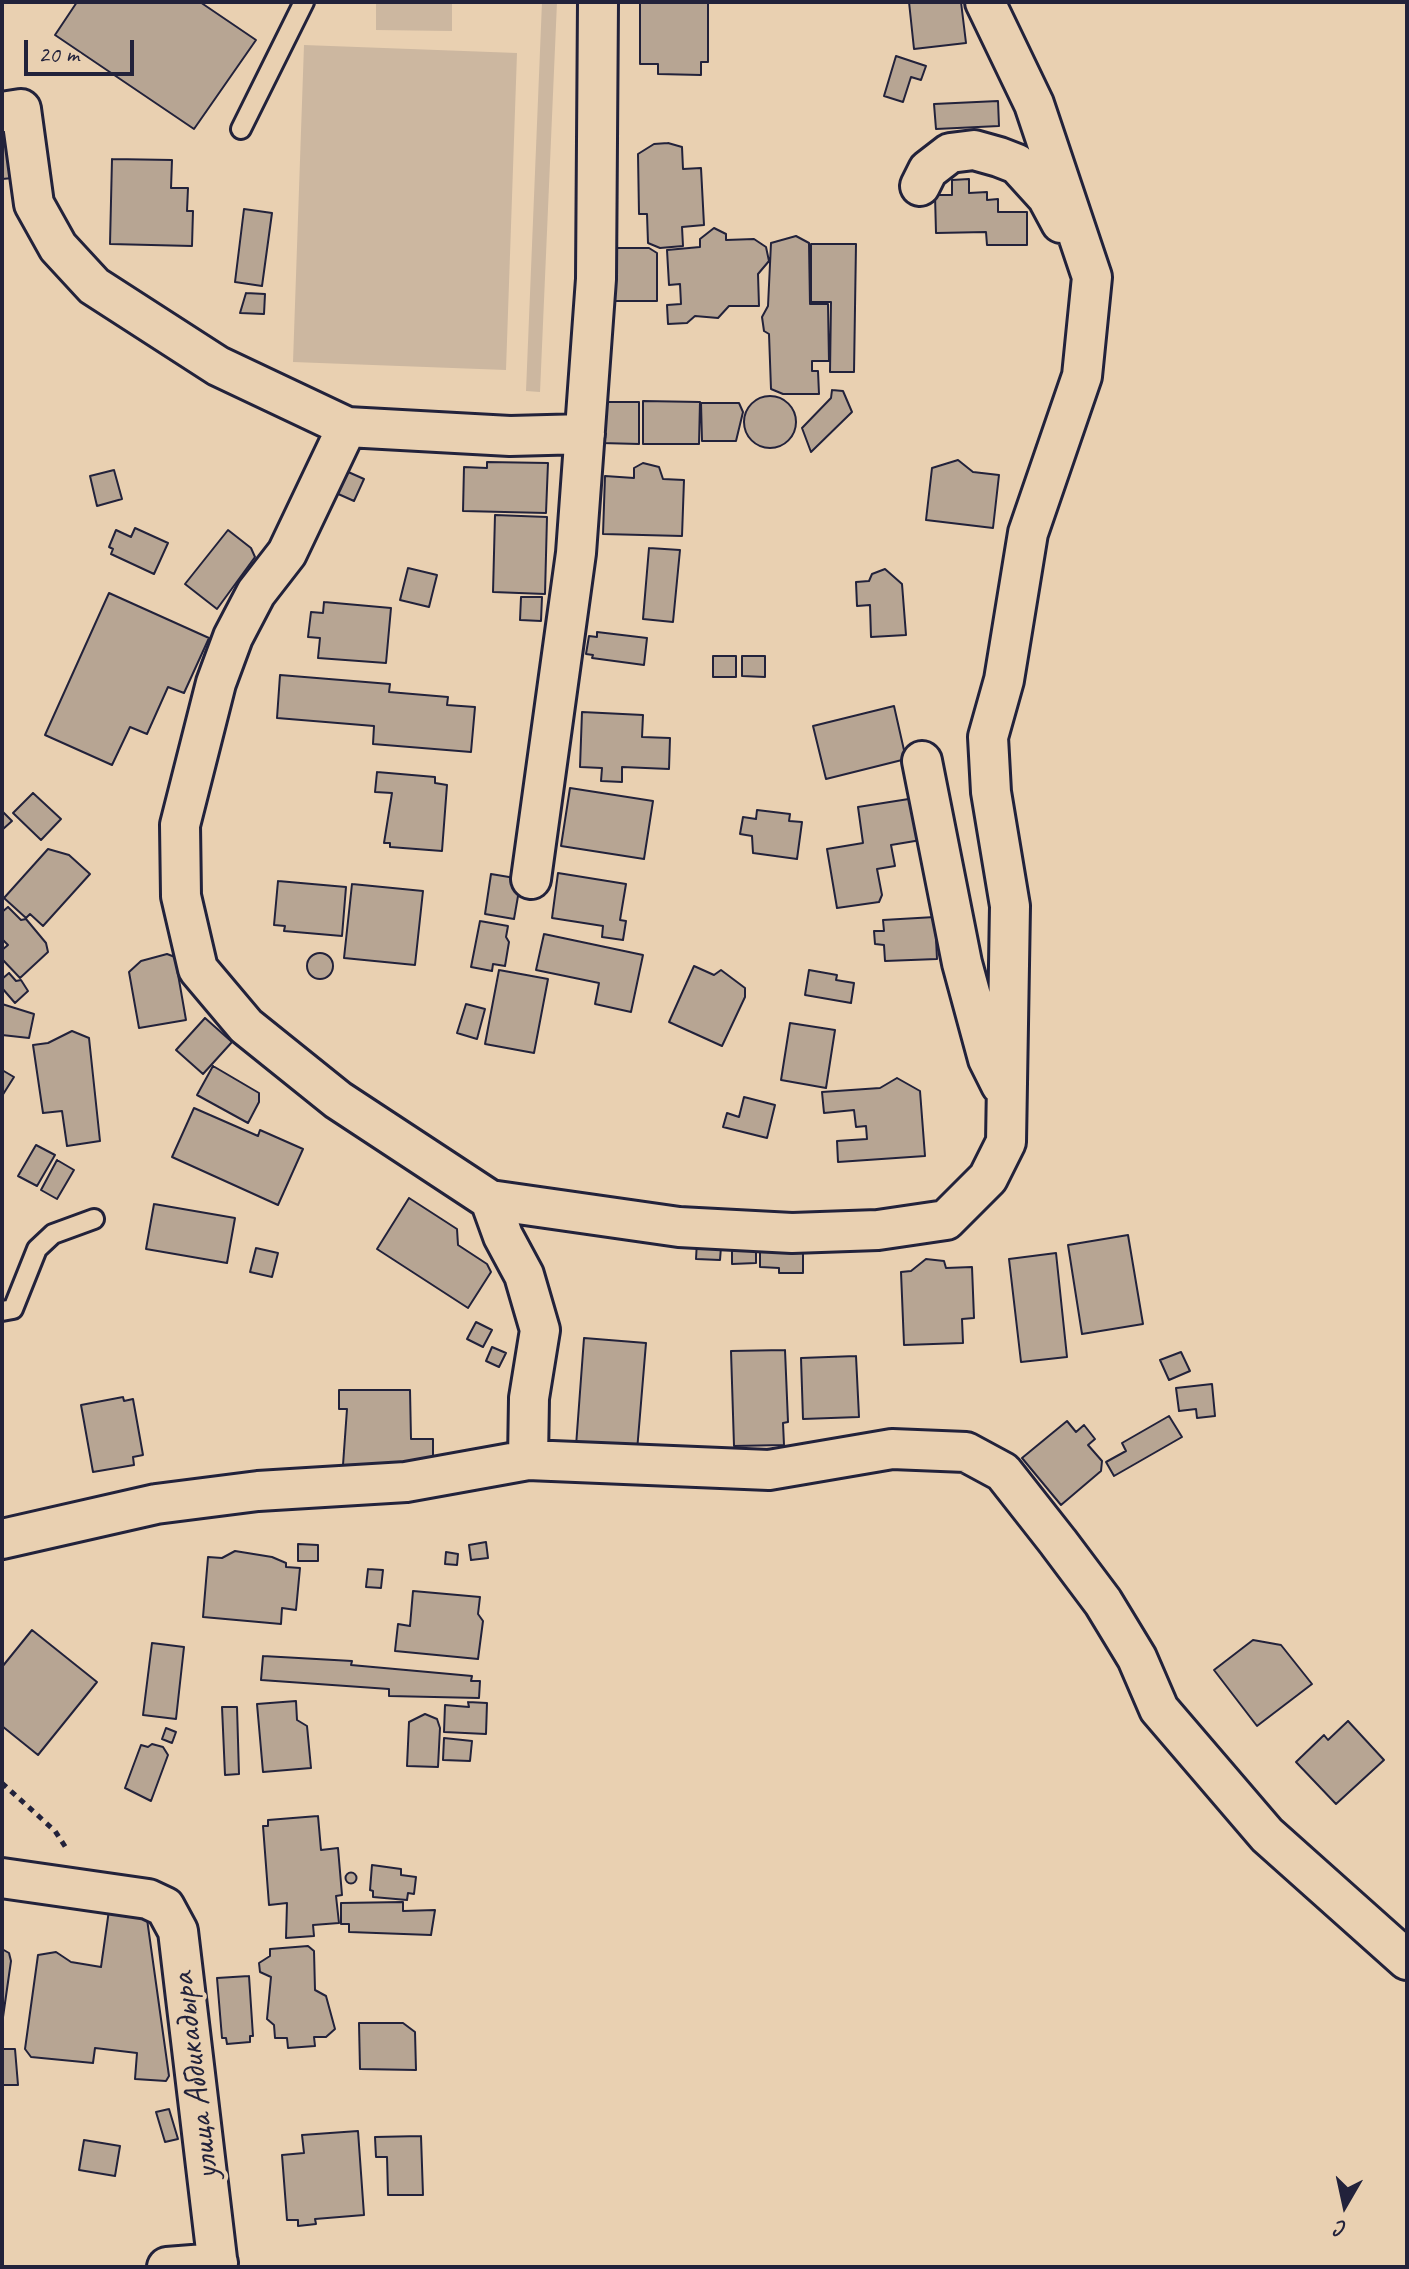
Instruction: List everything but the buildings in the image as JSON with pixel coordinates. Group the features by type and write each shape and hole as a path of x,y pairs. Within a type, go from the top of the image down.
{"street":[{"path":"531,879 576,553 596,279 598,2"},
{"path":"347,427 287,553 256,593 233,637 216,683 180,825 181,896 198,969 246,1026 338,1100 490,1200 679,1227 792,1233 878,1230 946,1220 988,1178 1006,1142 1009,1110 1010,906 991,792 988,737 1004,680 1028,533 1082,376 1090,327 1089,270 1034,104 985,2"},
{"path":"2,112 21,109 34,204 58,247 94,286 218,366 347,427 510,436 585,434"},
{"path":"920,186 928,170 950,153 974,150 1017,164 1047,197 1089,270"},
{"path":"922,761 962,963 988,1059 1009,1110"},
{"path":"490,1200 503,1236 524,1275 540,1330 529,1398 528,1460"},
{"path":"2,1539 156,1504 258,1491 406,1482 528,1460 769,1470 892,1449 966,1452 1003,1472 1103,1602 1137,1658 1159,1709 1267,1835 1407,1960"},
{"path":"2,1878 93,1889"},
{"name":"улица Абдикадыра","path":"93,1889 148,1899 165,1907 178,1931 218,2265"},
{"path":"167,2267 218,2265"}],"lane":[{"path":"241,129 304,2"},
{"path":"2,1311 13,1309 37,1249 53,1234 94,1219"}],"path":[{"path":"2,1783 55,1831 93,1889"}],"shaded area":[{"path":"376,2 452,2 452,31 376,30"},
{"path":"542,2 557,2 540,392 526,391"},
{"path":"304,45 517,53 506,370 293,362"}]}
